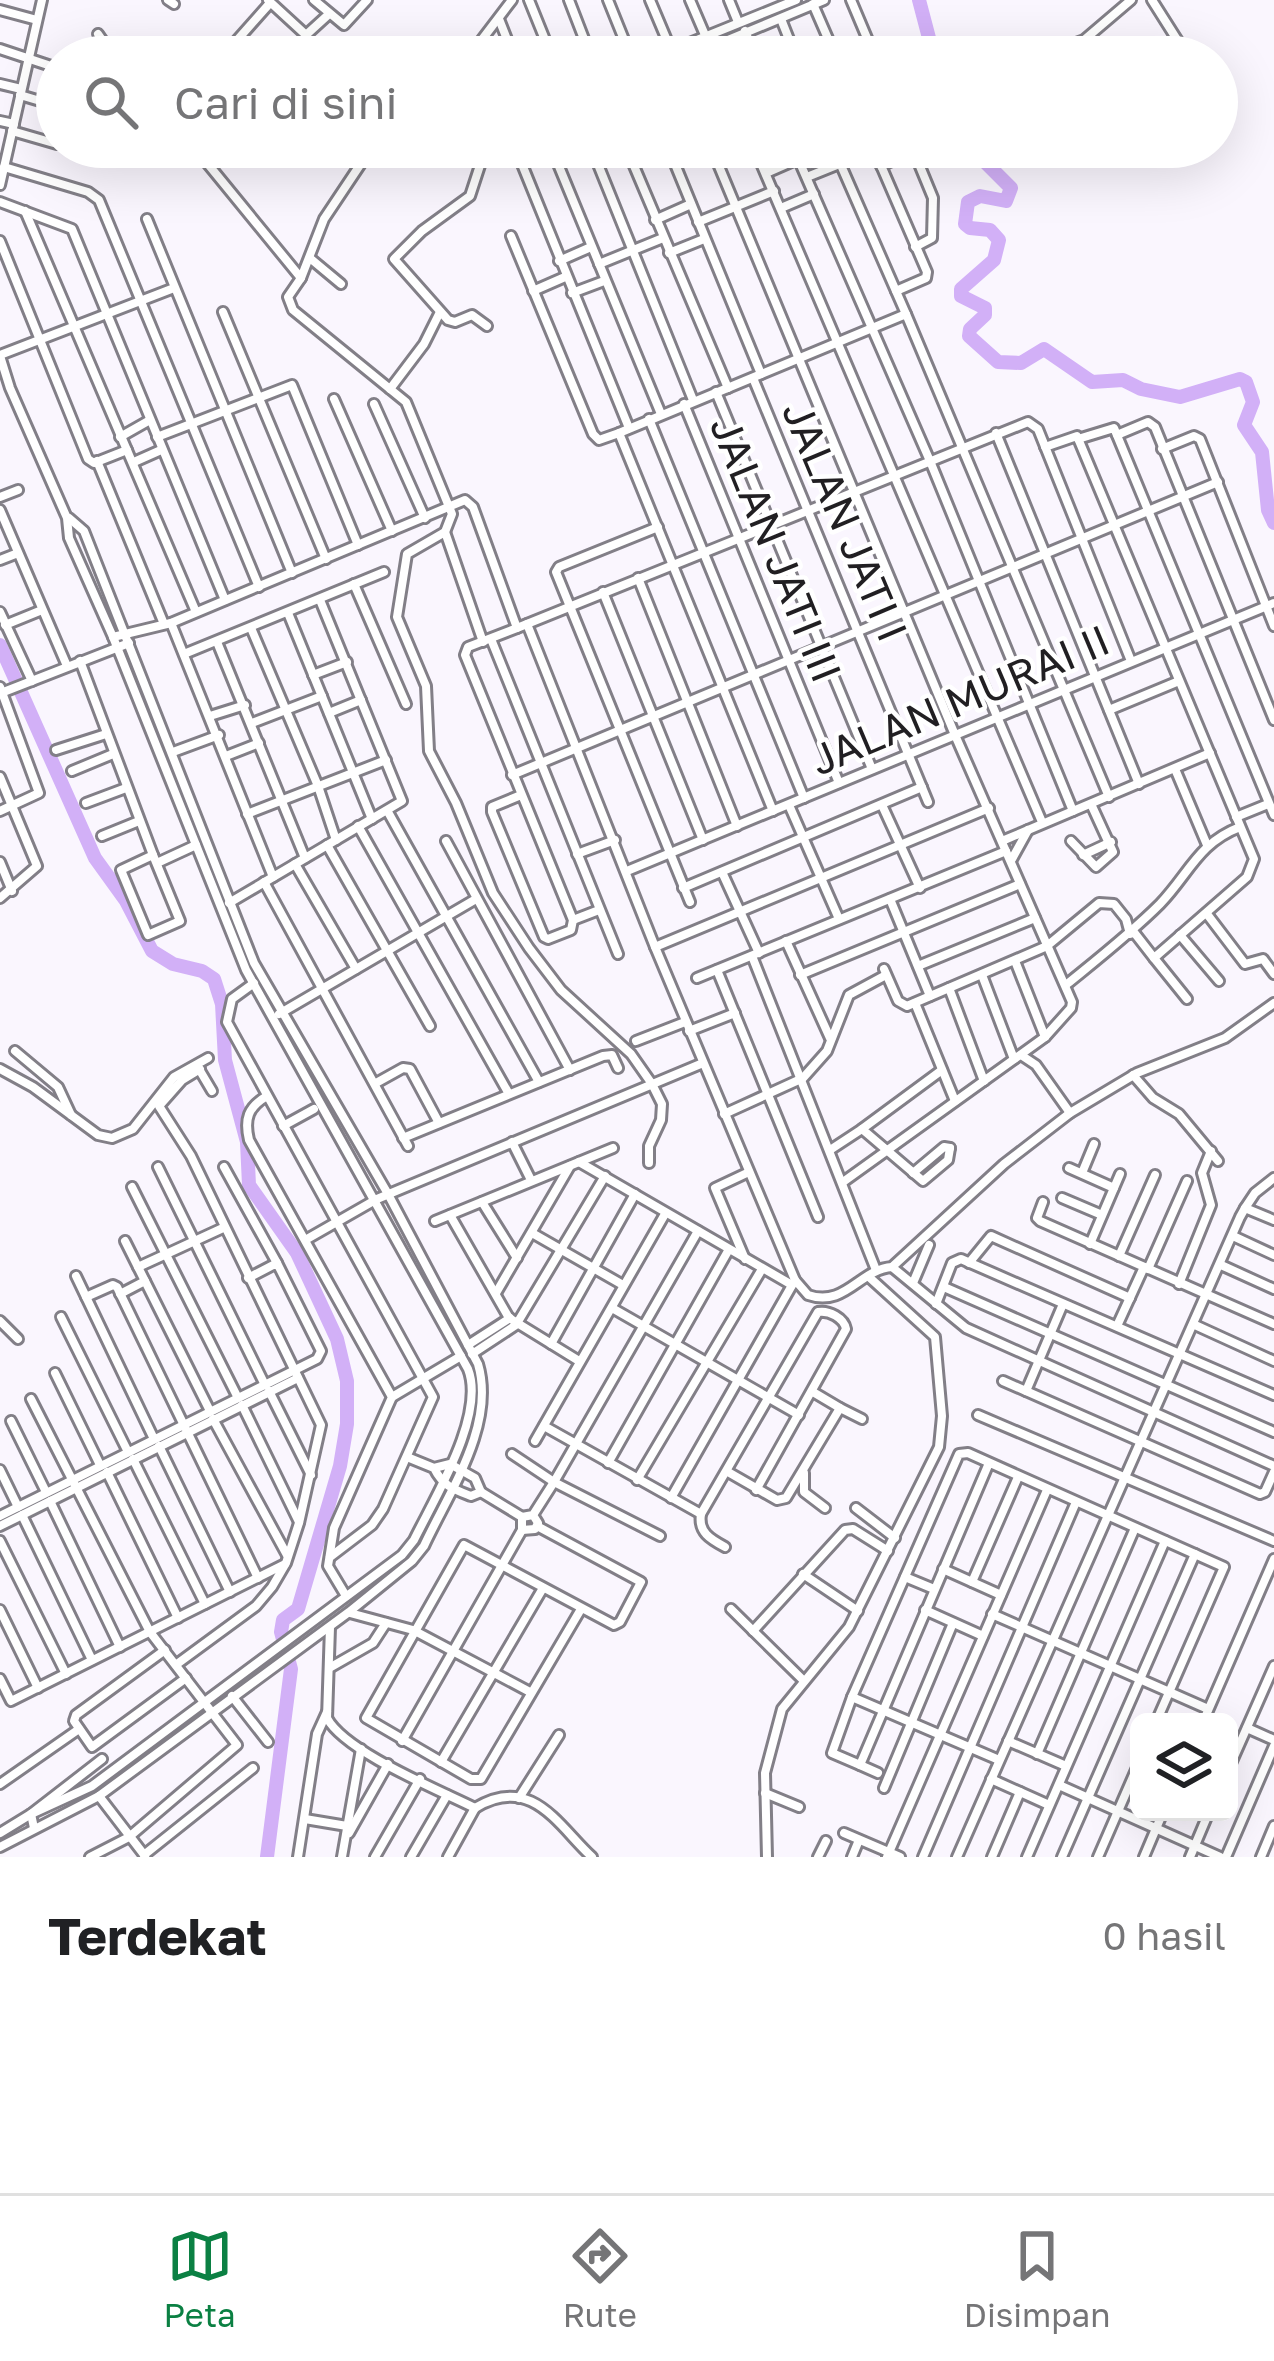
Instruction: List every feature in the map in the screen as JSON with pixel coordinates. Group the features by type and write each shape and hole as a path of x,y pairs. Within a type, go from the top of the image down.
{"street":[{"path":"0,185 42,0"},
{"path":"314,0 346,24 367,0"},
{"path":"485,36 512,0"},
{"path":"530,0 544,36"},
{"path":"569,0 583,36"},
{"path":"608,0 623,36"},
{"path":"650,0 665,36"},
{"path":"690,0 705,35 770,4 796,0"},
{"path":"729,0 738,22"},
{"path":"736,36 824,0"},
{"path":"851,0 866,36"},
{"path":"1089,36 1130,0"},
{"path":"1151,0 1174,36"},
{"path":"240,36 269,2 306,35 328,14"},
{"path":"813,4 827,36"},
{"path":"0,10 37,20"},
{"path":"498,19 505,36"},
{"path":"781,19 788,36"},
{"path":"746,32 748,36"},
{"path":"0,49 36,61"},
{"path":"0,84 36,98"},
{"path":"0,121 36,136"},
{"path":"3,161 99,200 259,586"},
{"path":"211,168 301,278"},
{"path":"358,168 324,219 311,259 288,297 293,310 410,407 451,523 445,532 407,554 397,608 401,633 427,691 429,751 493,893 529,949 561,990 631,1054 652,1084 662,1105 649,1146 649,1163"},
{"path":"479,168 470,196 422,231 395,258 453,322 474,315 487,326"},
{"path":"523,168 672,565 773,811"},
{"path":"559,168 661,414"},
{"name":"JALAN JATI III","path":"599,168 839,783"},
{"path":"634,168 728,388"},
{"name":"JALAN JATI I","path":"676,168 806,509 928,802"},
{"path":"720,168 955,735 1067,984 1071,1008 1045,1037 843,1182"},
{"path":"764,168 1042,822"},
{"path":"766,173 777,168"},
{"path":"802,168 1073,811"},
{"path":"807,177 830,168"},
{"path":"842,168 1109,797"},
{"path":"882,168 927,277 896,291"},
{"path":"915,247 932,238 934,203 920,168"},
{"path":"698,221 774,191"},
{"path":"781,208 814,194"},
{"path":"0,202 72,229 226,600"},
{"path":"655,220 691,204"},
{"path":"24,210 196,613"},
{"path":"148,219 292,573"},
{"path":"511,236 595,437 624,430 906,314"},
{"path":"599,264 663,238"},
{"path":"669,253 704,239"},
{"path":"0,241 88,459 97,461 127,450"},
{"path":"559,260 591,247"},
{"path":"311,259 340,284"},
{"path":"533,291 565,277"},
{"path":"572,293 605,280"},
{"path":"0,1847 99,1796 412,1561 424,1546 454,1467 480,1420 483,1395 388,1194 254,983 69,538 67,518 0,355 174,288"},
{"path":"223,312 326,559"},
{"path":"390,389 424,344 440,312"},
{"path":"157,437 292,385 358,545"},
{"path":"716,392 872,770"},
{"path":"334,399 392,531"},
{"path":"374,404 425,518"},
{"path":"649,418 804,798"},
{"path":"120,437 150,420"},
{"path":"520,795 492,806 492,812 548,939 571,930 573,920 465,655 468,647 1030,422 1038,429 1130,662"},
{"path":"1117,435 1151,423 1274,721"},
{"path":"1067,984 1167,897 1207,844 1238,822 1272,810 1117,435 1110,426 1078,439"},
{"path":"996,433 1139,784"},
{"path":"1045,448 1075,434 1078,439 1254,859 1252,870 1154,958"},
{"path":"1162,449 1197,436 1270,604 1274,626"},
{"path":"134,462 161,450"},
{"path":"97,461 219,734 274,877"},
{"path":"512,775 1218,482"},
{"path":"0,497 18,490"},
{"path":"0,811 39,793 2,691 449,507 471,503 628,871 794,1282"},
{"path":"0,510 67,666"},
{"path":"67,518 84,531 277,1015 469,1358"},
{"path":"658,527 558,568 556,575 690,902"},
{"path":"445,532 618,954"},
{"path":"0,560 18,554"},
{"path":"184,654 384,572"},
{"path":"638,578 736,826"},
{"path":"354,584 406,704"},
{"path":"603,592 703,840"},
{"path":"230,903 402,801 320,600"},
{"name":"JALAN MURAI II","path":"628,871 1270,604"},
{"path":"5,625 42,610"},
{"path":"0,612 29,682"},
{"path":"288,613 372,819"},
{"path":"251,628 318,786 331,842 430,1026"},
{"path":"217,642 281,800 300,861 356,969"},
{"path":"80,661 126,788 139,821 155,859 180,921 148,935 121,870 155,859 196,844"},
{"path":"313,675 347,662"},
{"path":"1108,710 1179,681"},
{"path":"251,723 322,696"},
{"path":"329,713 361,700"},
{"path":"210,716 244,705"},
{"path":"56,750 106,734"},
{"path":"173,752 219,734"},
{"path":"226,756 259,743"},
{"path":"697,978 920,888 1042,822 1210,753"},
{"path":"72,771 113,754"},
{"path":"248,814 386,760"},
{"path":"1175,769 1207,844"},
{"path":"1261,780 1274,775"},
{"path":"0,777 37,866 0,898"},
{"path":"86,803 126,788"},
{"path":"683,888 922,788"},
{"path":"1071,841 1099,867 1113,852 1091,804"},
{"path":"790,805 839,920"},
{"path":"882,805 920,888"},
{"path":"655,947 989,808"},
{"path":"388,812 539,1082"},
{"path":"102,836 139,821"},
{"path":"358,826 509,1094"},
{"path":"1012,861 1029,829"},
{"path":"577,854 615,840"},
{"path":"446,841 569,1070"},
{"path":"1083,855 1111,842"},
{"path":"0,862 12,891"},
{"path":"722,872 843,1182 873,1274 931,1330 937,1345 941,1442 837,1646 785,1701 765,1768 767,1857"},
{"path":"264,882 406,1142 439,1123 609,1054 618,1067"},
{"path":"800,974 1020,884"},
{"path":"277,1015 476,899"},
{"path":"890,899 930,996"},
{"path":"724,1114 803,1078 831,1040 850,994 885,972 898,1001 907,1006 1047,946 1099,903 1117,907 1131,932 1187,999"},
{"path":"573,920 599,910"},
{"path":"1207,914 1245,964 1263,959 1274,974"},
{"path":"918,966 1035,918"},
{"path":"1180,935 1219,981"},
{"path":"786,941 831,1040"},
{"path":"1015,962 1045,1037"},
{"path":"717,970 818,1217"},
{"path":"982,975 1017,1057 1036,1065 1070,1113"},
{"path":"254,983 232,999 226,1015 432,1400 375,1522 329,1557"},
{"path":"949,988 984,1081"},
{"path":"915,1003 955,1101"},
{"path":"574,1164 605,1176 745,1261 794,1282 808,1295 821,1299 842,1295 892,1267 1004,1164 1070,1113 1133,1075 1225,1038 1274,1004"},
{"path":"637,1041 735,1012"},
{"path":"15,1052 58,1087 71,1114"},
{"path":"177,1664 256,1606 287,1560 320,1425 191,1156 159,1106 208,1058"},
{"path":"307,1240 388,1194 703,1064"},
{"path":"0,1070 103,1137 128,1133 166,1084 198,1066"},
{"path":"198,1066 212,1090"},
{"path":"376,1083 404,1067 410,1069 439,1123"},
{"path":"830,1150 942,1070"},
{"path":"1133,1075 1153,1098 1179,1114 1218,1160"},
{"path":"267,1096 251,1107 249,1140 392,1397"},
{"path":"283,1126 314,1109"},
{"path":"862,1129 913,1173 926,1181 948,1160 950,1148 944,1147 913,1173"},
{"path":"512,1142 531,1180"},
{"path":"1082,1173 1094,1144"},
{"path":"435,1221 613,1148"},
{"path":"1179,1284 1211,1205 1202,1173 1211,1151"},
{"path":"496,1294 574,1164"},
{"path":"158,1167 311,1475"},
{"path":"0,1526 20,1511 296,1374 317,1359 321,1351 224,1167"},
{"path":"1069,1168 1114,1188"},
{"path":"745,1261 715,1188 749,1172"},
{"path":"1090,1244 1120,1174"},
{"path":"1119,1256 1155,1175"},
{"path":"346,1596 330,1571 337,1519 392,1397 469,1358 514,1321 563,1250 605,1176"},
{"path":"1117,1326 1187,1181"},
{"path":"957,1857 1245,1208 1255,1192 1273,1181"},
{"path":"133,1187 299,1523"},
{"path":"550,1344 635,1194"},
{"path":"1062,1198 1102,1215"},
{"path":"482,1202 517,1258"},
{"path":"1043,1202 1038,1220 1274,1324"},
{"path":"1245,1208 1274,1220"},
{"path":"535,1441 665,1214"},
{"path":"450,1215 514,1321 579,1361"},
{"path":"139,1268 223,1228"},
{"path":"407,1457 434,1468 454,1467 478,1481 481,1492 522,1517 533,1515 698,1231"},
{"path":"532,1233 623,1285"},
{"path":"969,1262 991,1236 1130,1298"},
{"path":"1234,1236 1274,1255"},
{"path":"125,1241 287,1560"},
{"path":"913,1283 929,1245"},
{"path":"608,1463 728,1251"},
{"path":"931,1330 952,1263 961,1259 1274,1395"},
{"path":"248,1278 278,1263"},
{"path":"1220,1265 1274,1289"},
{"path":"892,1267 965,1328 1274,1469 1260,1494 1003,1381"},
{"path":"637,1480 761,1269"},
{"path":"76,1276 230,1592"},
{"path":"119,1294 145,1281"},
{"path":"671,1498 794,1282"},
{"path":"86,1297 113,1285 119,1294 258,1578"},
{"path":"944,1287 1274,1432"},
{"path":"1026,1391 1063,1304"},
{"path":"612,1308 799,1415"},
{"path":"725,1547 705,1534 701,1514 818,1312 824,1311 844,1322 846,1329 756,1490"},
{"path":"61,1317 205,1604"},
{"path":"0,1321 18,1339"},
{"path":"1195,1325 1274,1360"},
{"path":"55,1373 178,1618"},
{"path":"813,1392 862,1419"},
{"path":"31,1399 151,1632 209,1713 236,1738 234,1751 129,1838 90,1857"},
{"path":"728,1472 782,1501 840,1408"},
{"path":"978,1415 1274,1544"},
{"path":"11,1420 120,1647"},
{"path":"544,1426 701,1514"},
{"path":"878,1773 832,1753 852,1697 963,1453 1223,1565 1160,1713"},
{"path":"512,1454 554,1482 660,1536"},
{"path":"860,1765 989,1463"},
{"path":"434,1468 446,1485 471,1496 481,1492"},
{"path":"0,1470 92,1660"},
{"path":"803,1473 804,1492 825,1508"},
{"path":"972,1582 1018,1477"},
{"path":"31,1814 92,1786 402,1555 446,1485"},
{"path":"888,1855 1047,1490"},
{"path":"922,1857 1076,1502"},
{"path":"856,1508 895,1538"},
{"path":"0,1516 20,1511"},
{"path":"533,1515 537,1526 641,1582 617,1624 464,1545 366,1718 474,1780 481,1779 581,1609"},
{"path":"402,1741 505,1564 523,1530 522,1517"},
{"path":"523,1530 531,1532 537,1526"},
{"path":"753,1630 848,1528 888,1551"},
{"path":"1037,1754 1135,1528"},
{"path":"0,1541 66,1674"},
{"path":"1027,1857 1165,1541"},
{"path":"1062,1857 1195,1554"},
{"path":"1206,1713 1274,1558"},
{"path":"0,1679 11,1701 287,1560"},
{"path":"943,1569 1001,1595"},
{"path":"803,1574 858,1611"},
{"path":"905,1576 934,1589"},
{"path":"441,1762 543,1588"},
{"path":"0,1610 38,1688"},
{"path":"731,1610 803,1680"},
{"path":"925,1610 983,1636"},
{"path":"349,1612 413,1630 530,1692"},
{"path":"992,1614 1208,1709"},
{"path":"330,1668 373,1643 386,1623"},
{"path":"884,1788 953,1623"},
{"path":"330,1627 331,1725 361,1749 475,1808"},
{"path":"113,1771 74,1720 76,1715 165,1650"},
{"path":"268,1653 275,1665"},
{"path":"1238,1748 1274,1666"},
{"path":"92,1747 186,1678"},
{"path":"232,1696 268,1742"},
{"path":"852,1697 999,1760"},
{"path":"298,1857 317,1733 328,1709"},
{"path":"1059,1785 1223,1857 1274,1743 1247,1728"},
{"path":"0,1784 80,1729"},
{"path":"519,1798 559,1735"},
{"path":"1008,1741 1066,1766"},
{"path":"342,1857 361,1749"},
{"path":"0,1833 102,1759"},
{"path":"346,1840 388,1764"},
{"path":"92,1786 145,1856 253,1768"},
{"path":"375,1857 420,1779"},
{"path":"991,1779 1049,1805"},
{"path":"1098,1857 1130,1783"},
{"path":"992,1857 1020,1792"},
{"path":"765,1793 799,1807"},
{"path":"410,1857 447,1795"},
{"path":"448,1857 475,1808 497,1798 519,1798 560,1821 592,1857"},
{"path":"31,1814 34,1828"},
{"path":"305,1819 347,1826"},
{"path":"1144,1857 1159,1821"},
{"path":"1190,1857 1206,1821"},
{"path":"1261,1857 1274,1826"},
{"path":"844,1833 900,1857"},
{"path":"818,1857 826,1840"},
{"path":"852,1857 860,1840"}],"waterway":[{"path":"919,0 928,36"},
{"path":"991,168 1011,188 1006,201 980,196 968,202 965,224 990,230 999,240 994,260 961,289 961,296 985,308 969,336 998,362 1021,363 1044,349 1092,382 1123,380 1180,397 1240,379 1246,382 1253,402 1244,425 1262,452 1268,510 1274,523"},
{"path":"0,645 95,858 126,901 152,951 214,979 222,1004 225,1060 247,1142 249,1185 297,1253 337,1339 347,1381 340,1466 298,1609 283,1620 281,1632 291,1669 267,1857"}]}
